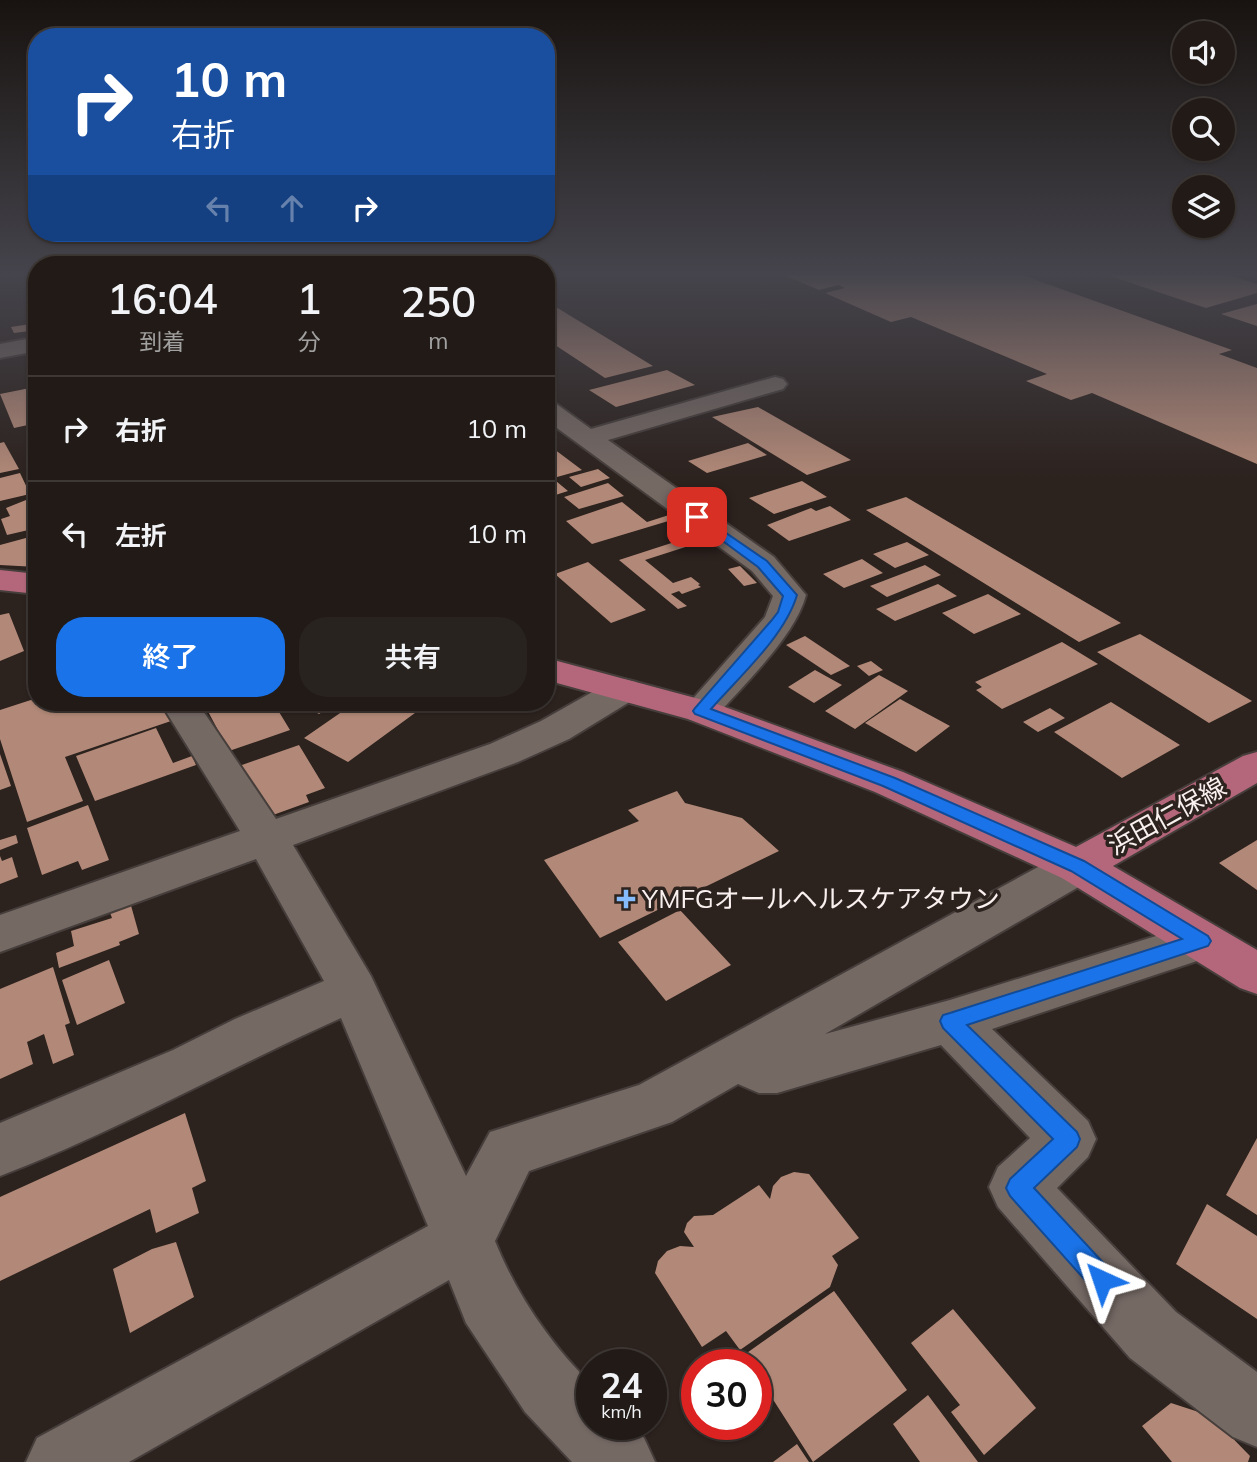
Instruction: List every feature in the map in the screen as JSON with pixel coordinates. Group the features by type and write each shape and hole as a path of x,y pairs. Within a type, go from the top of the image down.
{"main road":[{"path":"0,580 28,583"},
{"path":"555,671 701,711 889,782 1078,866 1257,974"},
{"name":"浜田仁保線","path":"1078,866 1257,765"}],"street":[{"path":"0,351 28,346"},
{"path":"587,438 775,384"},
{"path":"555,415 763,564 790,595 785,612 776,624 701,711"},
{"path":"0,934 504,752 555,730 623,690"},
{"path":"184,711 267,839 354,990 464,1239 488,1301 548,1389 621,1462"},
{"path":"61,1462 464,1239 510,1151 653,1105 1078,866"},
{"path":"742,1056 758,1070 777,1070 950,1021 1201,941"},
{"path":"0,1150 192,1066 253,1034 354,990"},
{"path":"950,1021 1068,1139 1018,1188 1153,1335 1257,1413"}],"building":[{"path":"555,343 616,343 653,366 605,378"},
{"path":"974,343 1213,343 1232,350 1219,354 1257,368 1257,464 1092,393 1071,400 1026,381 1047,374"},
{"path":"667,370 695,385 616,407 589,390"},
{"path":"28,388 28,425 14,428 0,394"},
{"path":"758,407 851,460 807,475 712,417"},
{"path":"4,442 19,469 0,473 0,443"},
{"path":"748,443 767,455 707,473 688,461"},
{"path":"555,450 582,470 555,475"},
{"path":"598,469 610,478 581,487 569,477"},
{"path":"20,473 28,494 0,501 0,478"},
{"path":"556,481 568,491 555,495"},
{"path":"802,481 827,497 774,514 749,498"},
{"path":"608,483 624,496 579,509 564,497"},
{"path":"906,497 1121,623 1079,642 866,510"},
{"path":"28,499 28,530 7,535 1,519 10,516 6,508"},
{"path":"622,502 647,522 669,515 675,519 592,544 566,521"},
{"path":"830,506 851,520 789,541 767,525 811,508 816,511"},
{"path":"693,536 701,542 645,560 673,583 691,577 700,584 698,585 701,587 682,594 679,591 671,594 687,606 678,609 619,560"},
{"path":"28,537 28,567 0,565 0,545"},
{"path":"907,542 929,555 895,568 873,554"},
{"path":"862,559 883,573 844,588 823,574"},
{"path":"588,562 646,610 611,623 555,574"},
{"path":"925,565 941,575 887,597 870,586"},
{"path":"740,566 757,583 744,586 728,569"},
{"path":"938,584 957,596 895,621 876,609"},
{"path":"988,594 1021,614 974,634 942,613"},
{"path":"9,613 24,651 0,661 0,615"},
{"path":"1140,634 1252,701 1209,723 1097,652"},
{"path":"805,636 850,666 831,675 786,645"},
{"path":"1062,642 1098,664 1002,709 976,690 982,687 975,682"},
{"path":"871,661 883,670 869,676 857,666"},
{"path":"815,670 842,685 814,703 788,687"},
{"path":"879,675 908,691 855,729 825,711"},
{"path":"900,699 950,726 916,752 865,723"},
{"path":"28,701 28,711 166,711 171,721 65,757 83,801 27,822 0,739 0,710"},
{"path":"1111,702 1180,745 1122,778 1054,732"},
{"path":"1050,708 1065,718 1038,732 1023,722"},
{"path":"208,711 278,711 290,730 229,751"},
{"path":"343,711 418,711 348,762 304,738"},
{"path":"156,728 173,763 192,756 196,765 95,801 76,756"},
{"path":"299,745 325,788 306,795 309,802 273,815 266,803 260,805 239,766"},
{"path":"0,754 11,786 0,790"},
{"name":"YMFGオールヘルスケアタウン","path":"677,791 685,803 742,818 779,851 600,938 544,860 639,821 628,810"},
{"path":"88,805 109,860 82,870 78,861 42,875 27,828"},
{"path":"16,835 18,843 0,850 0,840"},
{"path":"1257,840 1257,890 1219,863"},
{"path":"0,856 2,861 12,857 18,877 0,884"},
{"path":"130,902 139,934 119,942 120,945 59,968 56,953 74,946 71,931 112,918 109,910"},
{"path":"680,910 731,965 666,1001 618,942"},
{"path":"109,960 125,1003 77,1025 62,980"},
{"path":"53,967 70,1023 65,1025 74,1055 53,1064 44,1034 27,1042 33,1064 0,1079 0,989"},
{"path":"185,1113 206,1181 192,1188 199,1213 156,1233 150,1209 0,1281 0,1197"},
{"path":"1257,1138 1257,1215 1226,1195"},
{"path":"794,1172 809,1174 859,1238 832,1256 838,1265 830,1287 741,1349 726,1331 702,1347 655,1273 658,1261 667,1251 680,1246 694,1247 684,1232 687,1223 694,1216 713,1215 759,1185 770,1199 773,1186 781,1177"},
{"path":"1207,1204 1257,1236 1257,1319 1176,1264"},
{"path":"176,1242 194,1297 130,1333 113,1269 152,1249"},
{"path":"834,1291 907,1390 813,1462 772,1398 772,1349 752,1349"},
{"path":"953,1309 1036,1408 984,1455 951,1412 960,1405 911,1343"},
{"path":"928,1395 978,1462 920,1462 893,1424"},
{"path":"1171,1403 1211,1416 1250,1456 1248,1462 1172,1462 1142,1426"},
{"path":"797,1444 809,1462 773,1462"}],"place":[{"name":"YMFGオールヘルスケアタウン","path":"626,899"}],"route":[{"path":"697,517 763,564 790,595 785,612 776,624 701,711 889,782 1078,866 1201,941 950,1021 1068,1139 1018,1188 1102,1280"}]}
